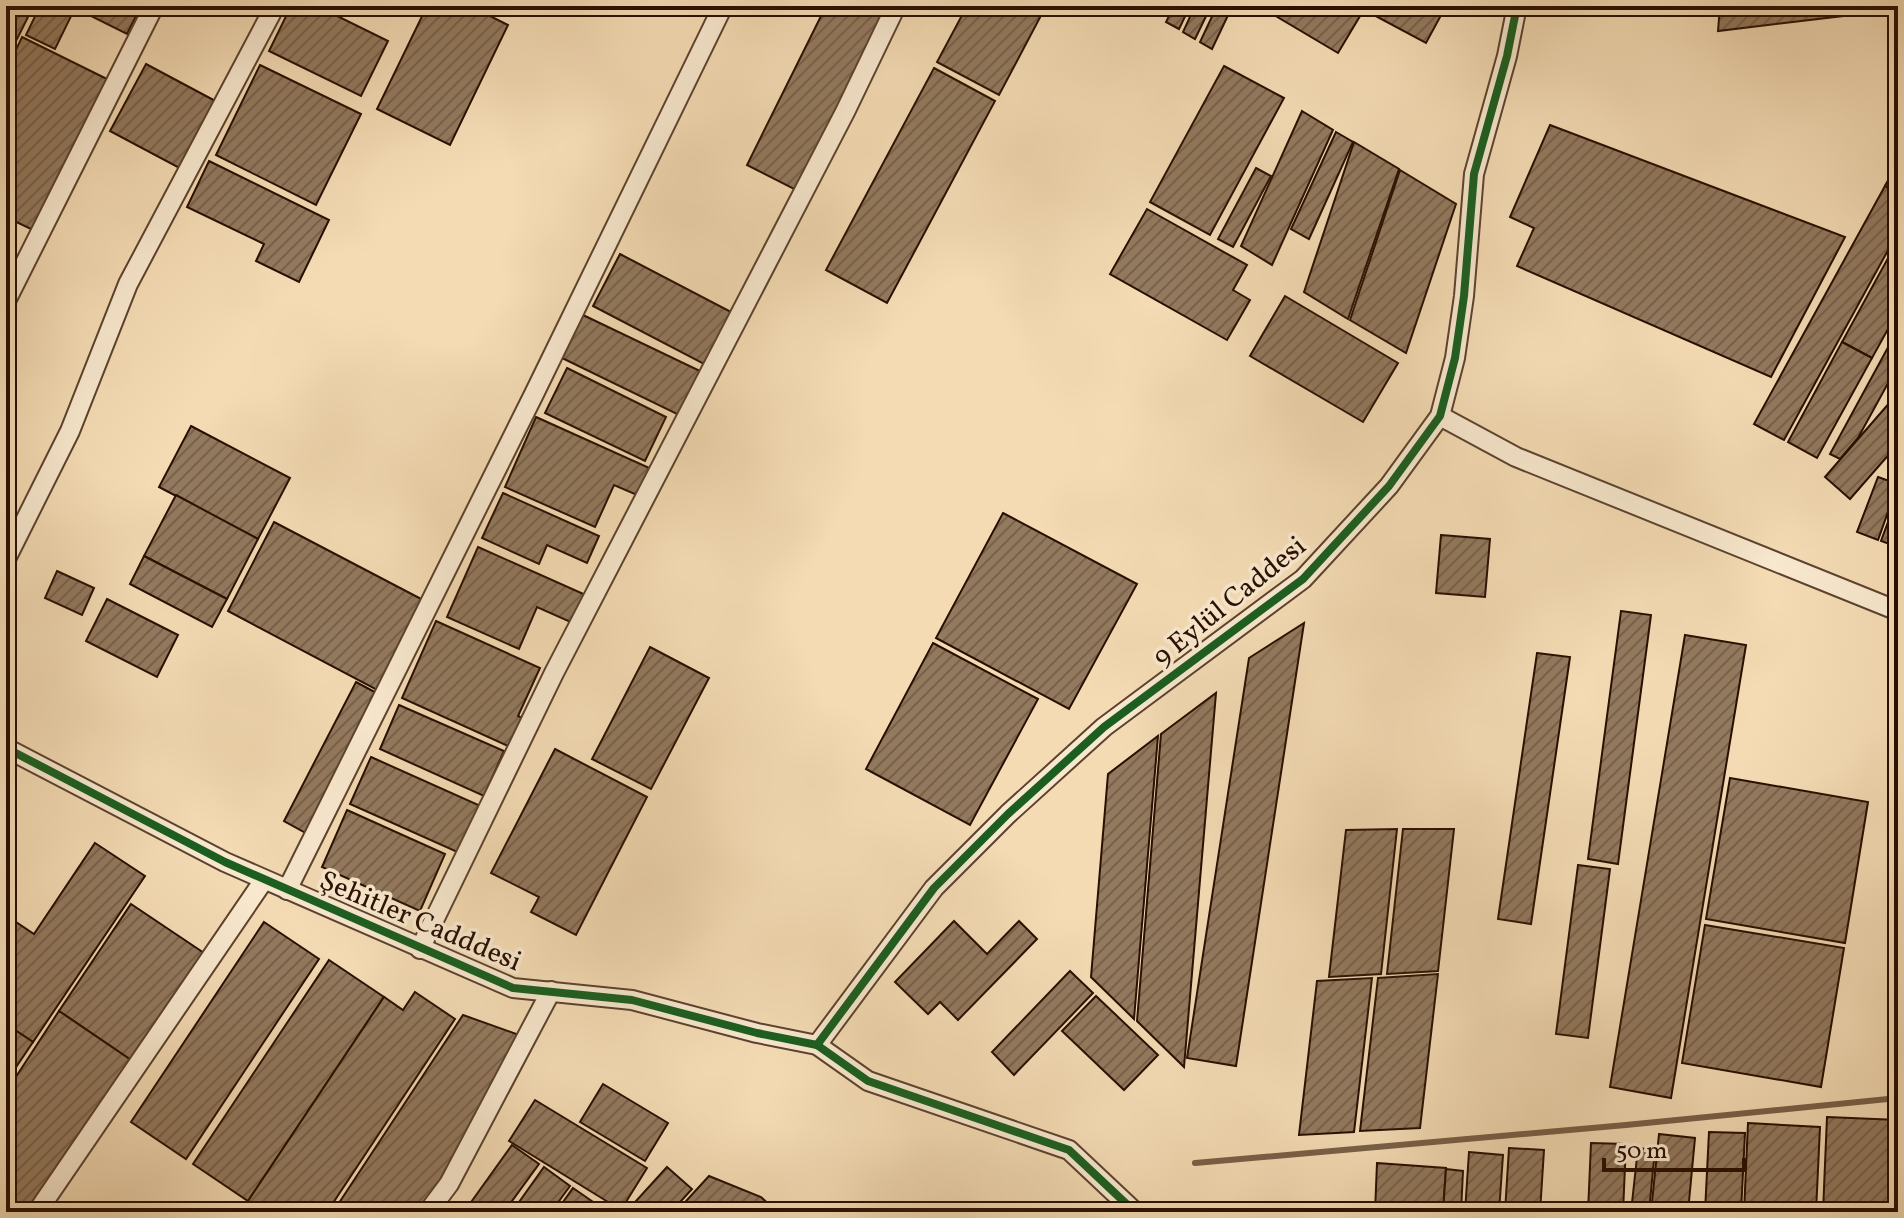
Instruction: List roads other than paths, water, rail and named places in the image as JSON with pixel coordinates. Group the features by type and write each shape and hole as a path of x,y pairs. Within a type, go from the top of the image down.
{"street":[{"path":"6,301 154,6"},
{"path":"6,559 70,431 128,284 275,6"},
{"path":"287,890 723,6"},
{"path":"420,949 554,673 845,112 896,6"},
{"name":"9 Eylül Caddesi","path":"817,1045 934,888 1008,814 1104,727 1303,579 1389,486 1440,416 1455,358 1464,296 1474,174 1507,56 1517,6"},
{"path":"1440,416 1516,457 1898,611"},
{"name":"Şehitler Cadddesi","path":"6,748 264,880 513,988 632,1000 757,1033 817,1045 868,1081 1069,1150 1135,1212"},
{"path":"37,1212 264,880"},
{"path":"428,1212 449,1184 551,991"}],"waterway":[{"path":"1195,1163 1898,1098"}]}
